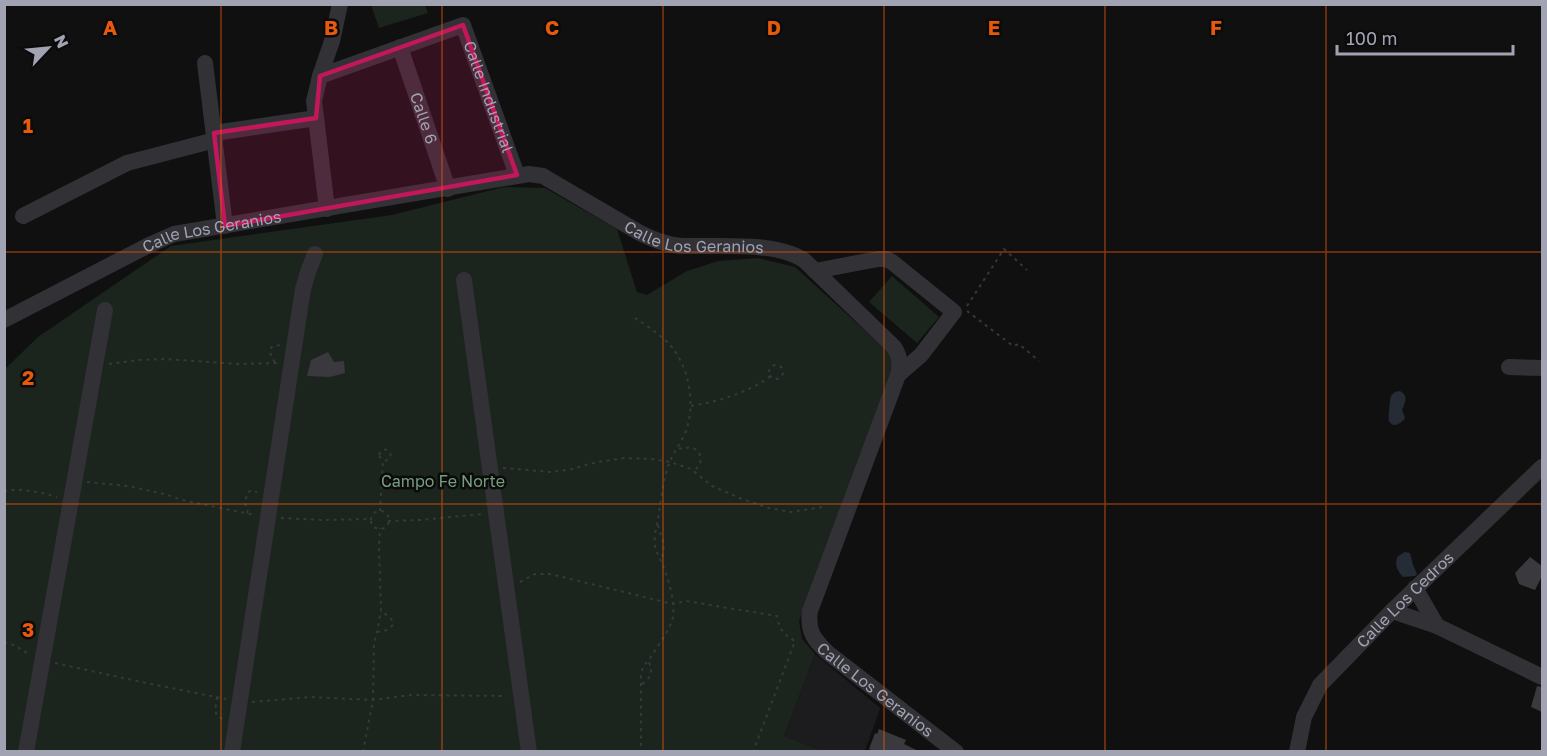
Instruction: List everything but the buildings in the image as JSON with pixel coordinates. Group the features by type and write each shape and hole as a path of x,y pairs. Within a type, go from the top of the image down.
{"street":[{"path":"327,209 314,101 332,41 340,4"},
{"name":"Calle Industrial","path":"320,76 463,25 517,175"},
{"name":"Calle 6","path":"400,47 448,189"},
{"path":"205,63 225,226"},
{"path":"23,216 127,163 214,136 316,118"},
{"name":"Calle Los Geranios","path":"4,320 174,234 529,174 543,176 654,240 683,246 752,247 797,255 894,347 900,360 898,375 810,611 808,622 811,633 828,653 957,752"},
{"path":"232,752 303,289 315,254"},
{"path":"815,271 886,259 954,312 921,355 898,375"},
{"path":"464,280 529,752"},
{"path":"26,752 105,310"},
{"path":"1509,367 1542,368"},
{"name":"Calle Los Cedros","path":"1297,752 1304,717 1320,685 1415,588 1542,467"},
{"path":"1415,588 1437,626"},
{"path":"1392,611 1437,626 1542,677"}],"path":[{"path":"1027,270 1004,249 965,309 1013,346 1019,344 1039,361"},
{"path":"635,318 670,345 678,356 687,376 691,406 687,428 670,462 665,479 654,539 673,604 673,614 671,623 642,669 641,752"},
{"path":"275,363 270,349 277,345 283,347"},
{"path":"95,366 166,359 238,364 292,363"},
{"path":"777,365 783,369 781,377 771,376 770,370 773,366 777,365"},
{"path":"691,406 729,398 751,389 771,376"},
{"path":"678,447 682,449 691,447 699,452 700,464 693,471"},
{"path":"491,469 552,472 625,458 652,459 670,462 693,471 712,486 769,508 791,512 822,507"},
{"path":"380,511 383,461"},
{"path":"75,481 128,486 268,518 371,519"},
{"path":"4,490 28,490 71,501"},
{"path":"248,513 245,504 247,493 255,491 261,494"},
{"path":"380,511 386,514 388,521 386,526 380,528 373,525 371,519 373,514 380,511"},
{"path":"388,521 497,512"},
{"path":"658,525 664,545 661,560"},
{"path":"363,752 373,700 374,643 381,610 380,528"},
{"path":"508,591 530,576 550,574 673,604 686,601 777,616 782,631 795,641 753,752"},
{"path":"377,632 387,630 393,625 390,617 381,610"},
{"path":"4,642 43,660 240,702 310,697 373,700 411,695 522,696"},
{"path":"642,684 651,676 649,660"}],"highlighted area":[{"path":"463,25 517,175 225,226 214,133 316,118 320,76"}],"shaded area":[{"path":"1400,391 1405,397 1402,410 1405,418 1393,425 1389,421 1391,398 1395,392"},
{"path":"1405,552 1410,553 1417,574 1415,576 1403,577 1398,570 1396,562 1398,556"},
{"path":"815,654 880,708 865,751 823,751 784,736"}],"green space":[{"path":"371,5 425,5 428,13 379,28"},
{"name":"Campo Fe Norte","path":"504,187 545,188 617,229 637,292 647,295 687,271 718,261 758,258 795,267 891,354 894,367 799,621 802,639 815,654 784,736 823,751 5,751 5,369 38,337 171,246 392,215"},
{"path":"892,276 939,317 917,343 869,302"}]}
